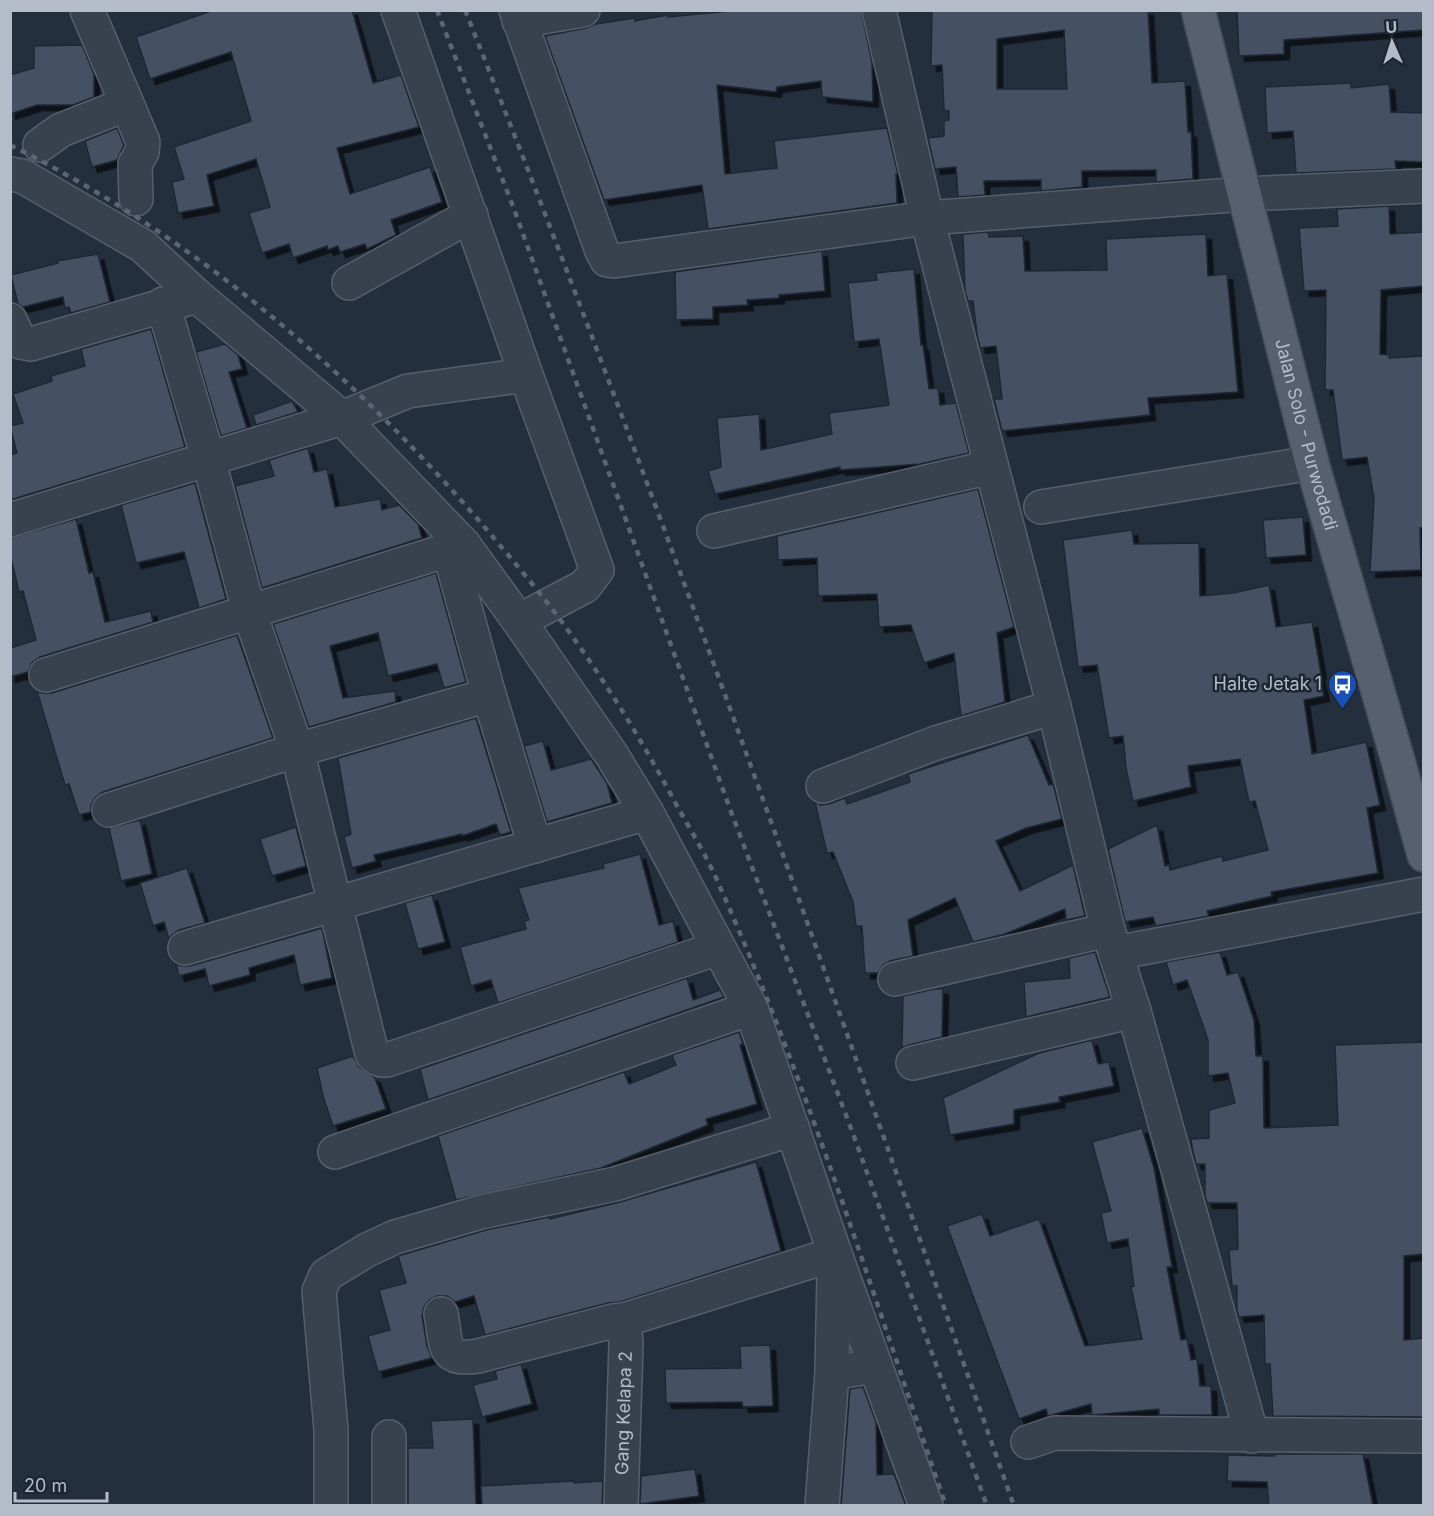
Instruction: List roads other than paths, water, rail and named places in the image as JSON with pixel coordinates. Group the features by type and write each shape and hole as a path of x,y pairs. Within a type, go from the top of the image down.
{"main road":[{"name":"Jalan Solo - Purwodadi","path":"1198,10 1312,463 1412,764 1424,855"}],"street":[{"path":"87,10 143,142 142,152 135,164 135,199"},
{"path":"398,10 597,570 585,586 519,621"},
{"path":"583,10 517,16 607,260 625,260 927,218 1245,194 1424,186"},
{"path":"879,10 927,218 1054,707 1112,941 1134,1011 1252,1436"},
{"path":"40,146 61,130 128,104"},
{"path":"10,174 22,176 143,246 197,296 342,418 519,621 611,754 647,813 751,1008 835,1254 926,1506"},
{"path":"349,283 471,215"},
{"path":"10,320 20,342 31,344 197,296"},
{"path":"163,304 249,611 297,750 372,1054 380,1060 387,1060 718,948"},
{"path":"10,520 342,418 408,391 526,375"},
{"path":"1041,507 1312,463"},
{"path":"714,531 991,467"},
{"path":"46,675 456,548"},
{"path":"456,548 489,695 535,846"},
{"path":"109,810 297,750 489,695"},
{"path":"823,786 936,743 1054,707"},
{"path":"185,948 647,813"},
{"path":"895,979 1112,941 1424,894"},
{"path":"335,1152 751,1008"},
{"path":"913,1063 1134,1011"},
{"path":"331,1506 331,1430 320,1291 326,1275 341,1264 386,1241 422,1228 481,1212 615,1184 793,1129"},
{"path":"441,1314 448,1349 452,1356 461,1359 624,1320 835,1254"},
{"path":"822,1506 832,1373 835,1254"},
{"name":"Gang Kelapa 2","path":"621,1506 626,1344 624,1320"},
{"path":"832,1373 875,1366"},
{"path":"1028,1442 1055,1433 1424,1436"},
{"path":"389,1437 389,1506"}],"railway":[{"path":"437,10 514,209 730,809 852,1131 987,1506"},
{"path":"465,10 679,568 1014,1506"},
{"path":"10,145 77,181 142,221 204,264 264,310 322,360 377,412 481,523 543,597 591,663 641,742 705,855 752,962 812,1116 946,1506"}],"place":[{"name":"Halte Jetak 1","path":"1343,710"}]}
